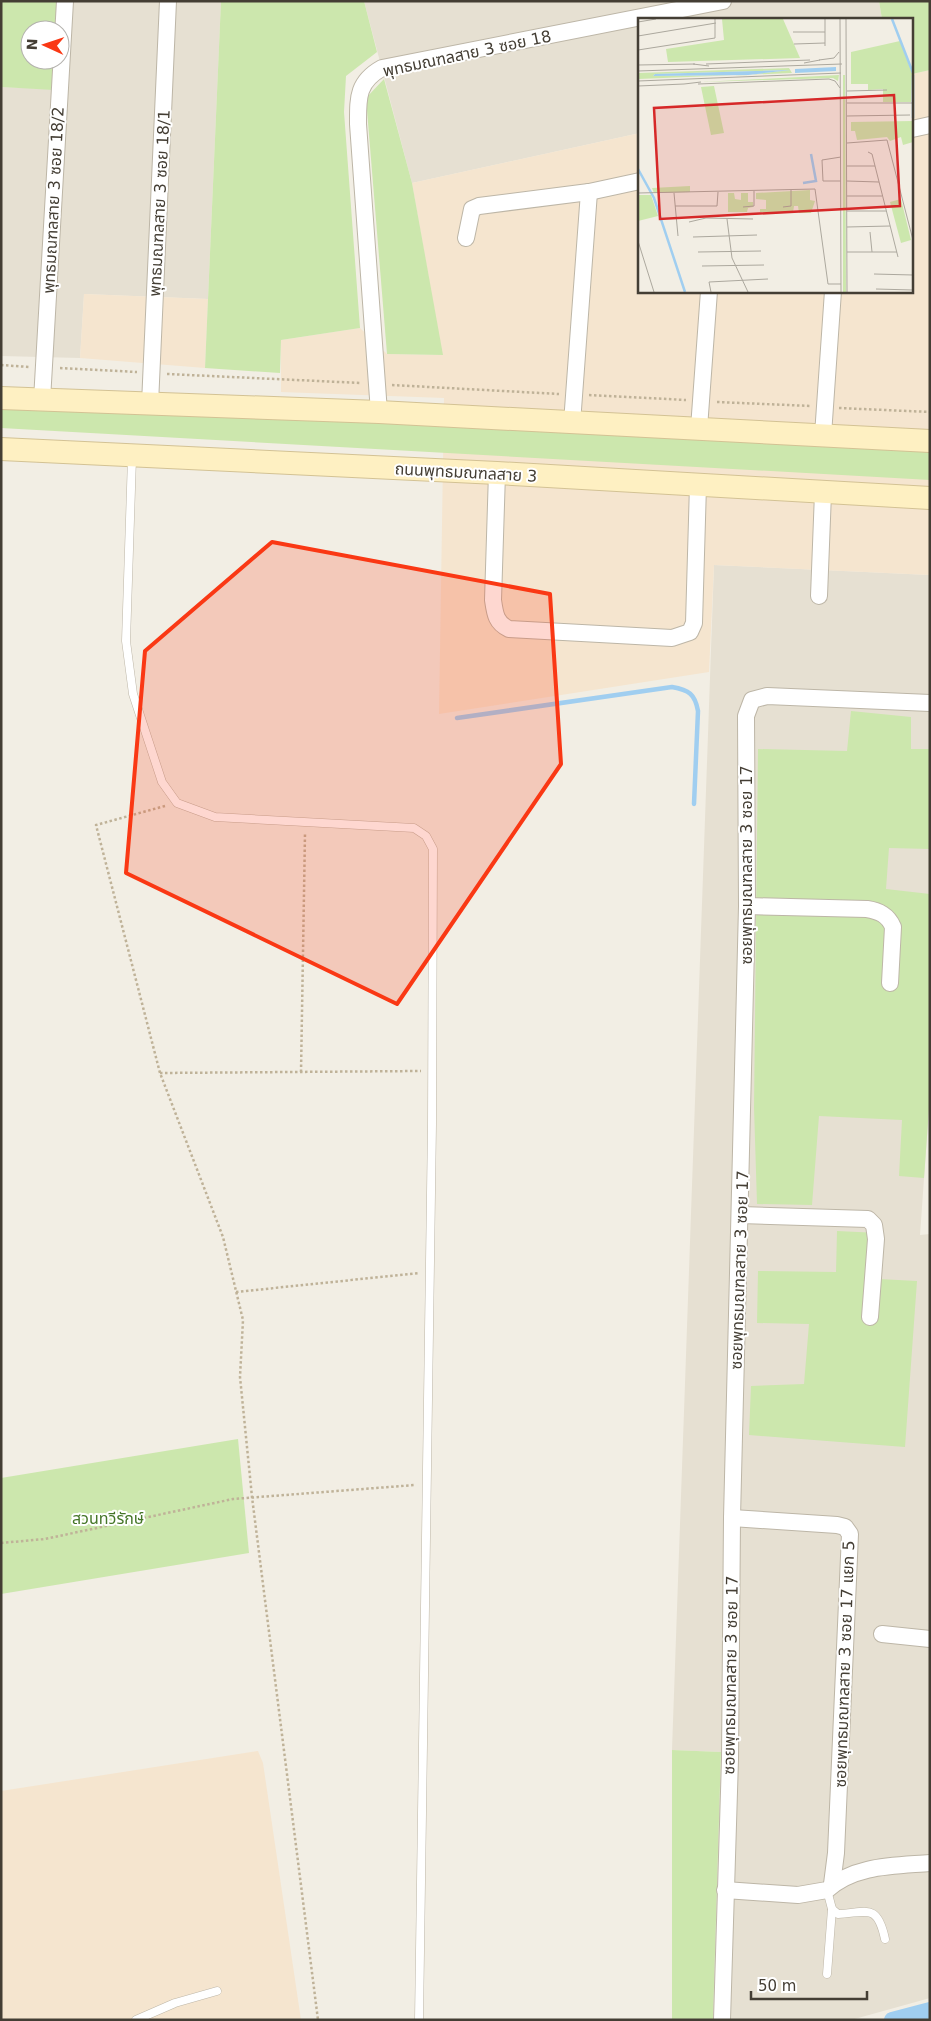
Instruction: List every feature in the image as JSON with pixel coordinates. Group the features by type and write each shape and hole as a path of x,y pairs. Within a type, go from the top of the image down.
{"main road":[{"path":"1,398 378,412 930,441"},
{"name":"ถนนพุทธมณฑลสาย 3","path":"2,449 497,473 930,498"}],"street":[{"name":"พุทธมณฑลสาย 3 ซอย 18/2","path":"42,400 65,1"},
{"name":"พุทธมณฑลสาย 3 ซอย 18/1","path":"150,404 168,1"},
{"name":"พุทธมณฑลสาย 3 ซอย 18","path":"378,412 358,124 358,101 363,84 370,75 382,68 723,1"},
{"path":"914,129 930,125"},
{"path":"466,238 472,209 479,206 589,192 638,181"},
{"path":"572,423 589,192"},
{"path":"699,428 709,292"},
{"path":"823,435 833,292"},
{"path":"497,473 493,600 495,615 500,625 509,629 672,638 690,632 694,623 698,485"},
{"path":"819,596 823,492"},
{"name":"ซอยพุทธมณฑลสาย 3 ซอย 17","path":"722,2020 730,1759 732,1518 747,906 746,716 752,700 767,696 930,703"},
{"path":"747,906 867,909 883,914 890,920 893,927 890,983"},
{"path":"740,1215 868,1219 874,1225 876,1239 870,1317"},
{"name":"ซอยพุทธมณฑลสาย 3 ซอย 17 แยก 5","path":"732,1518 837,1524 845,1528 850,1534 836,1853 829,1887"},
{"path":"882,1634 930,1639"},
{"path":"725,1890 798,1895 829,1887 865,1868 930,1863"}],"lane":[{"path":"133,455 127,585 126,641 128,659 133,694 151,755 162,782 177,803 215,817 414,828 420,831 431,843 434,867 432,1071 419,2020"},
{"path":"827,1974 832,1910 829,1887"},
{"path":"832,1910 838,1914 863,1910 874,1915 881,1921 884,1938"},
{"path":"136,2020 175,2003 217,1992"}],"path":[{"path":"1,365 930,412"},
{"path":"177,803 96,825 160,1073 223,1237 243,1320 240,1377 252,1497 318,2020"},
{"path":"302,1072 305,822"},
{"path":"160,1073 432,1071"},
{"path":"236,1292 429,1272"},
{"path":"1,1542 45,1539 233,1499 425,1484"}],"highlighted area":[{"path":"272,542 550,594 561,764 397,1004 126,873 145,651"}],"shaded area":[{"path":"58,1 221,1 208,299 84,294 80,358 1,356 1,87 54,89 55,70 70,70 70,20 57,20"},
{"path":"364,1 879,1 882,18 638,18 638,133 412,183"},
{"path":"930,70 930,575 714,565 709,672 439,714 444,398 281,392 281,340 360,328 387,354 442,355 412,183 638,133 638,292 914,292 914,74"},
{"path":"84,294 208,299 205,368 80,358"},
{"path":"714,565 930,575 930,1094 920,1235 930,1234 930,1998 851,2020 713,2020 721,1752 672,1750"},
{"path":"258,1751 263,1763 301,2020 1,2020 1,1791"}],"green space":[{"path":"1,1 58,1 57,20 20,20 20,70 55,70 54,90 1,87"},
{"path":"221,1 364,1 377,52 346,76 344,112 360,328 281,340 280,373 205,368"},
{"path":"879,1 930,1 930,70 914,74 914,18 882,18"},
{"path":"384,79 412,183 443,355 387,354 366,98"},
{"path":"1,404 236,413 930,452 930,480 1,428"},
{"path":"851,711 911,717 911,749 930,749 930,849 889,848 886,889 930,894 930,1094 924,1178 899,1176 902,1120 819,1116 812,1205 757,1204 754,1107 758,749 847,751"},
{"path":"837,1231 879,1233 879,1279 917,1281 905,1447 749,1435 751,1386 804,1384 809,1324 757,1323 758,1271 836,1272"},
{"name":"สวนทวีรักษ์","path":"238,1439 249,1553 1,1594 1,1478"},
{"path":"672,1750 721,1752 713,2020 672,2020"}],"waterway":[{"path":"457,718 672,687 687,691 695,700 698,711 694,804"},
{"path":"892,2020 930,2010"}]}
